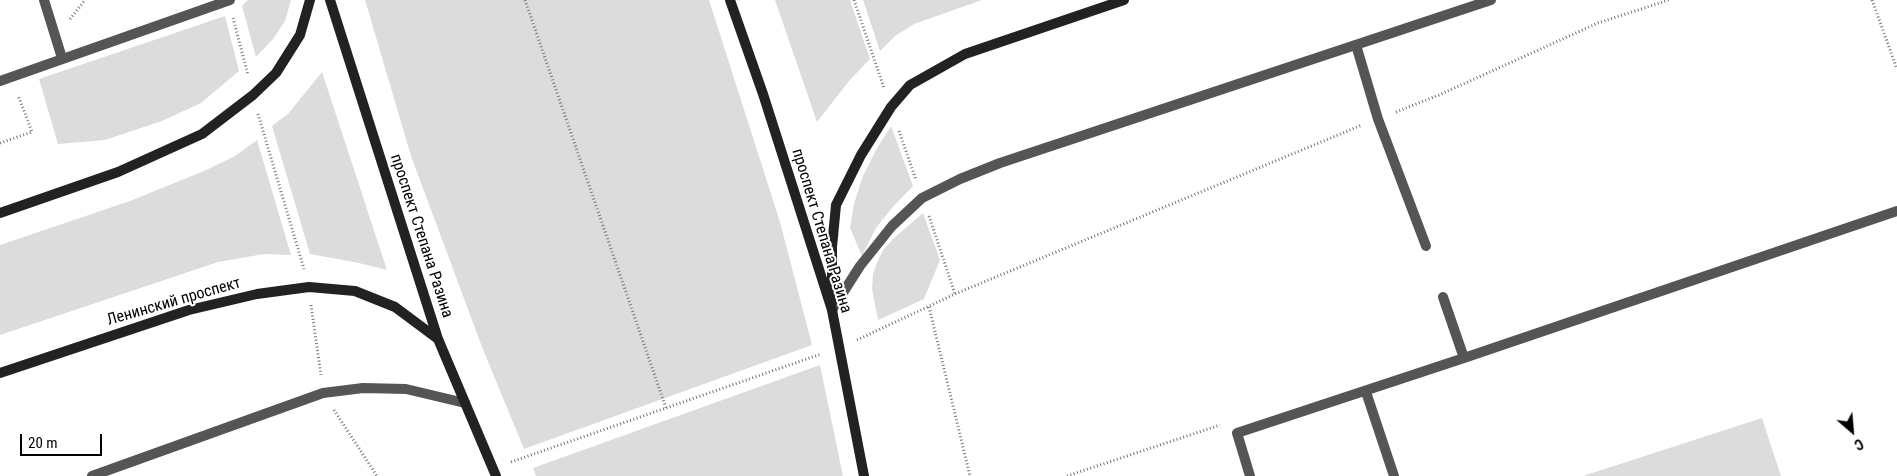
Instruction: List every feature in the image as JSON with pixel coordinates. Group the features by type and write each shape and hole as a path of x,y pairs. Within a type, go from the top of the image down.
{"main road":[{"path":"0,213 118,172 202,134 276,73 300,35 310,0"},
{"name":"проспект Степана Разина","path":"330,0 438,339 494,472"},
{"name":"проспект Степана Разина","path":"730,0 763,94 832,310 864,476"},
{"path":"832,310 832,247 836,205 861,155 891,107 910,85 965,54 1124,0"},
{"name":"Ленинский проспект","path":"0,373 190,310 258,294 309,287 354,291 395,307 438,339"}],"street":[{"path":"44,0 62,58"},
{"path":"832,310 860,266 892,226 922,198 960,178 1000,163 1491,0"},
{"path":"0,81 230,1"},
{"path":"1356,45 1378,119 1426,246"},
{"path":"1250,476 1237,433 1366,392 1897,211"},
{"path":"1442,297 1464,358"},
{"path":"92,476 323,393 363,388 406,388 465,403"},
{"path":"1366,392 1394,476"}],"path":[{"path":"525,0 666,408"},
{"path":"854,0 956,294"},
{"path":"494,472 529,457 666,408 838,349 956,294 1439,95 1598,23 1669,0"},
{"path":"1872,0 1897,69"},
{"path":"230,1 252,94 309,287 323,393 377,476"},
{"path":"929,307 970,476"}],"shaded area":[{"path":"248,0 291,0 285,21 273,39 256,57 242,6"},
{"path":"365,0 709,0 780,222 812,345 524,449 482,347 411,156"},
{"path":"775,0 850,0 870,59 849,81 817,122"},
{"path":"863,0 982,0 914,24 895,36 880,51"},
{"path":"225,16 239,71 201,103 162,121 105,140 58,144 39,79"},
{"path":"322,72 387,270 310,254 272,126 288,114"},
{"path":"891,126 913,186 876,228 862,256 850,228 854,204 862,178"},
{"path":"257,140 291,255 264,254 218,262 0,335 0,245 130,201 204,171 235,156"},
{"path":"923,213 940,260 924,299 878,320 872,289 873,274 878,260 884,249 894,238"},
{"path":"820,365 843,476 536,476 533,468"},
{"path":"1762,418 1781,476 1583,476"}]}
